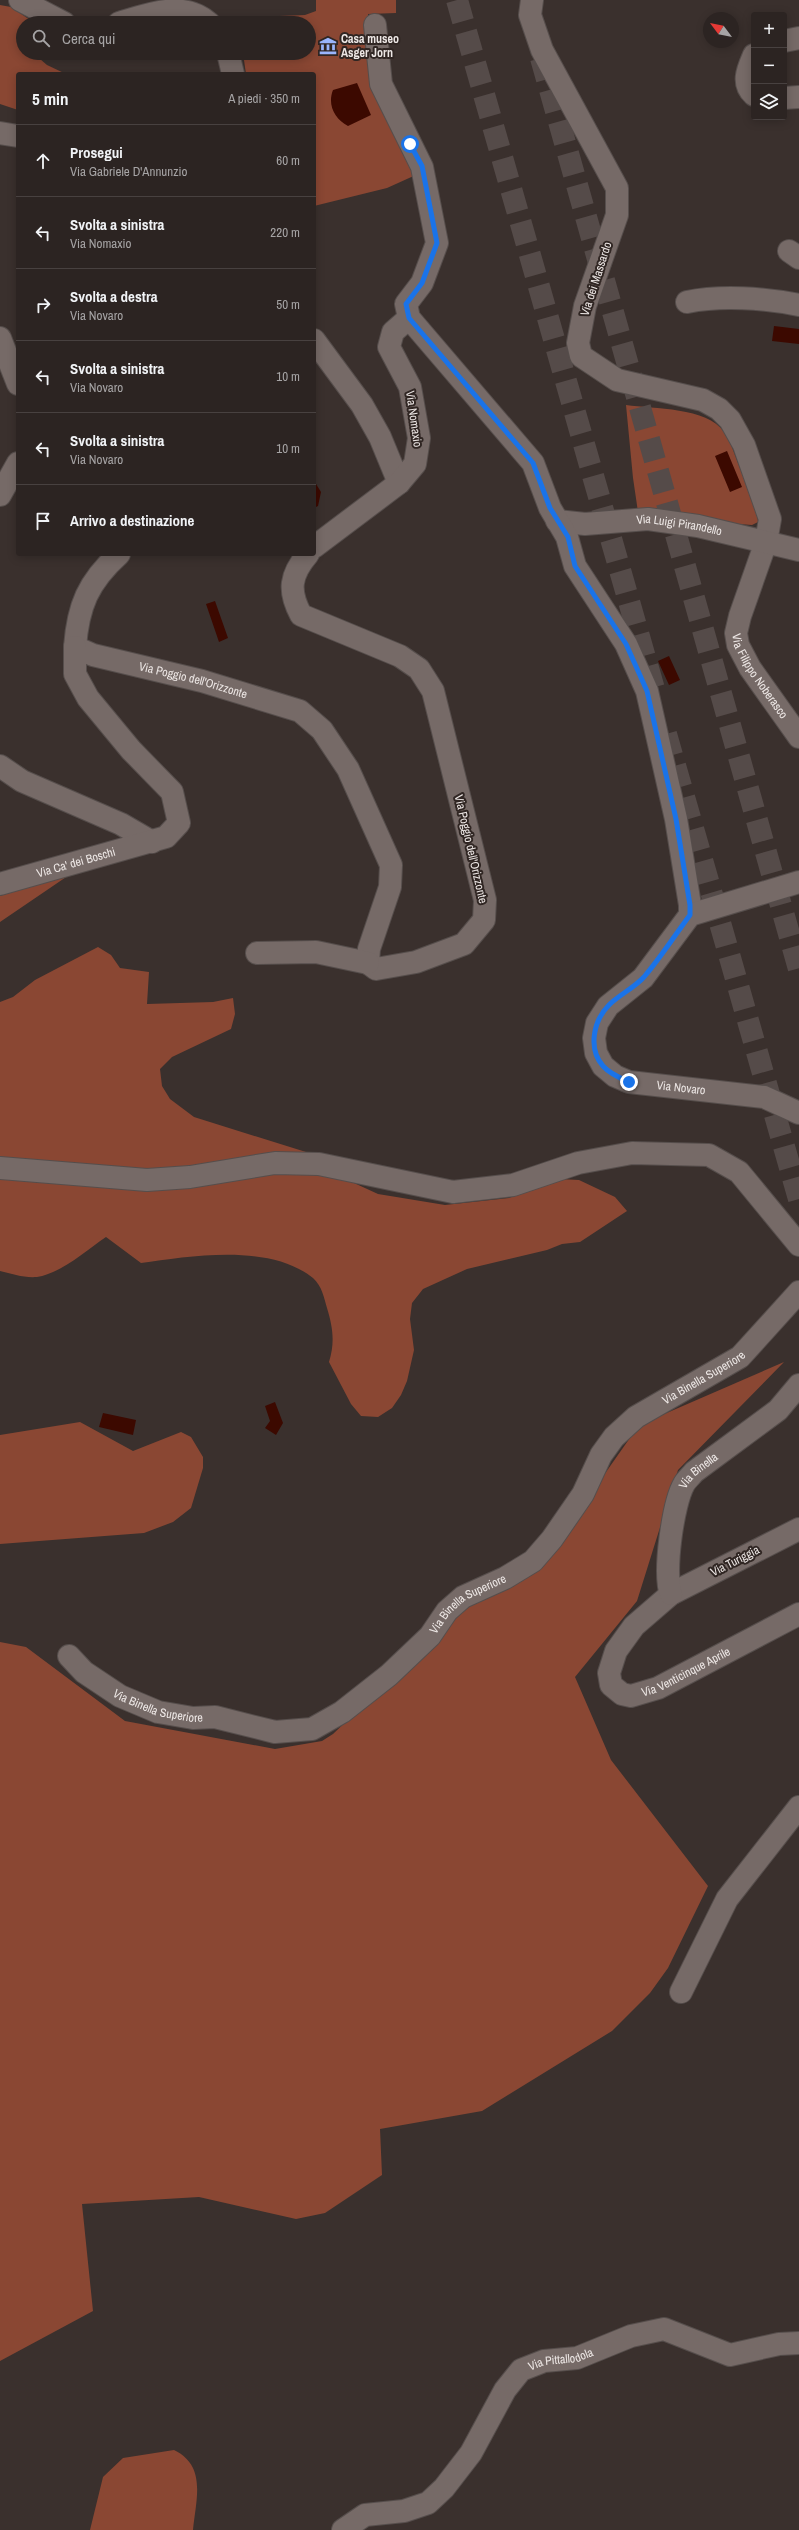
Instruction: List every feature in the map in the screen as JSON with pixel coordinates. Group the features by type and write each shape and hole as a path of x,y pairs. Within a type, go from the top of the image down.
{"street":[{"path":"20,0 51,16"},
{"name":"Via dei Massardo","path":"532,0 530,14 542,50 617,188 617,215 585,306 578,343 582,356 618,380 704,400 719,409 730,420 744,445 770,519 766,542"},
{"path":"144,16 164,10 183,10 199,16"},
{"path":"375,25 381,84 422,166 437,243 422,283 406,304 409,318 533,463 557,521 568,537 575,566 626,644 647,691 676,819 690,905 690,915 799,882"},
{"path":"787,40 799,38"},
{"path":"230,60 233,72"},
{"path":"751,62 746,73 747,86 751,91"},
{"path":"787,98 799,97"},
{"path":"0,133 16,136"},
{"path":"687,302 704,299 785,302 799,305"},
{"name":"Via Nomaxio","path":"399,483 415,464 419,438 410,386 389,348 393,332 409,318"},
{"path":"0,338 16,379"},
{"path":"316,343 362,405 380,437 399,483 316,545"},
{"path":"0,495 16,467"},
{"name":"Via Luigi Pirandello","path":"557,521 585,524 648,519 698,526 799,550"},
{"name":"Via Filippo Noberasco","path":"766,542 740,616 736,633 737,639 750,668 799,737"},
{"path":"0,766 22,781 121,824 152,842 166,837 179,823 172,792 131,750 88,698 75,674 77,624 84,598 98,574 117,556"},
{"name":"Via Poggio dell'Orizzonte","path":"75,647 93,655 202,681 300,711 322,730 348,769 391,865 390,887 369,949 368,963 376,968 416,962 464,944 484,920 485,900 433,691 419,669 400,656 300,616 292,599 293,584 299,565 306,556"},
{"name":"Via Ca' dei Boschi","path":"0,884 152,842"},
{"name":"Via Novaro","path":"690,915 643,978 608,1006 597,1023 594,1038 596,1054 603,1066 615,1076 629,1082 764,1097 799,1113"},
{"path":"257,953 316,952 368,963"},
{"path":"0,1168 147,1180 190,1177 275,1162 319,1164 454,1192 513,1184 578,1163 632,1153 709,1155 738,1172 799,1245"},
{"name":"Via Binella Superiore","path":"69,1656 84,1672 120,1696 158,1712 193,1718 215,1717 275,1732 312,1729 342,1712 389,1675 430,1636 447,1611 463,1597 506,1578 533,1561 552,1539 583,1494 602,1455 614,1437 636,1417 740,1357 799,1292"},
{"name":"Via Binella","path":"671,1594 668,1587 668,1554 678,1500 684,1484 694,1472 778,1410 799,1385"},
{"name":"Via Turiggia","path":"671,1594 799,1529"},
{"name":"Via Venticinque Aprile","path":"671,1594 634,1626 616,1651 609,1673 611,1685 622,1694 632,1696 658,1688 799,1614"},
{"path":"681,1992 727,1899 799,1807"},
{"name":"Via Pittallodola","path":"342,2530 365,2515 404,2512 428,2503 444,2488 471,2453 505,2390 521,2370 544,2361 577,2358 631,2336 664,2329 730,2354 779,2344 799,2343"}],"shaded area":[{"path":"316,0 396,0 396,13 368,14 369,54 418,174 387,188 316,206 316,72 246,72 244,60 316,60 316,16 279,16 305,15 316,11"},
{"path":"0,5 11,7 24,16 16,16 16,60 41,60 47,65 62,72 16,72 16,109 0,104"},
{"path":"357,83 371,115 348,126 339,120 333,111 331,96 333,90"},
{"path":"774,326 799,329 799,344 772,341"},
{"path":"626,405 679,411 705,418 716,424 724,432 733,449 754,501 758,522 752,525 739,524 638,512"},
{"path":"727,451 742,487 730,492 715,456"},
{"path":"316,484 321,492 318,506 316,507"},
{"path":"215,601 228,638 219,642 206,604"},
{"path":"669,656 680,680 669,685 658,661"},
{"path":"75,871 0,922 0,896"},
{"path":"98,947 111,955 120,968 149,972 147,1004 213,1002 233,998 235,1014 231,1029 172,1057 160,1069 162,1086 170,1099 194,1117 322,1157 341,1177 378,1194 445,1205 509,1198 559,1179 579,1180 615,1197 627,1211 580,1242 562,1244 547,1250 467,1269 423,1289 412,1303 410,1319 414,1350 407,1381 401,1395 392,1408 378,1417 361,1416 351,1404 329,1362 333,1341 332,1329 322,1292 319,1285 313,1278 295,1267 275,1260 253,1256 230,1255 183,1257 141,1263 106,1237 73,1261 46,1275 27,1277 0,1271 0,1002 13,997 35,980"},
{"path":"784,1362 678,1470 637,1601 575,1677 611,1760 708,1886 668,1968 650,1993 612,2031 482,2111 380,2129 382,2175 325,2213 296,2219 199,2197 82,2204 93,2311 0,2361 0,1642 26,1647 125,1721 275,1749 322,1741 333,1734 463,1610 545,1559 639,1425"},
{"path":"275,1402 283,1423 276,1435 265,1428 270,1421 265,1406"},
{"path":"103,1413 136,1420 133,1435 99,1427"},
{"path":"80,1422 133,1451 181,1432 191,1437 203,1457 203,1468 191,1508 173,1522 144,1533 0,1544 0,1435"},
{"path":"174,2450 184,2457 191,2465 195,2474 197,2495 193,2530 90,2530 103,2477 123,2458"}],"tunnel":[{"path":"457,0 654,689"},
{"path":"541,58 799,969"},
{"path":"666,734 799,1199"}],"place":[{"name":"Casa museo Asger Jorn","path":"328,46"}],"route":[{"path":"410,144 422,166 428,189 437,243 422,283 406,304 406,311 409,318 474,392 533,463 542,483 550,508 568,537 575,566 626,644 647,691 676,819 690,905 690,915 643,978 608,1006 597,1023 594,1038 596,1054 603,1066 615,1076 629,1082"}]}
